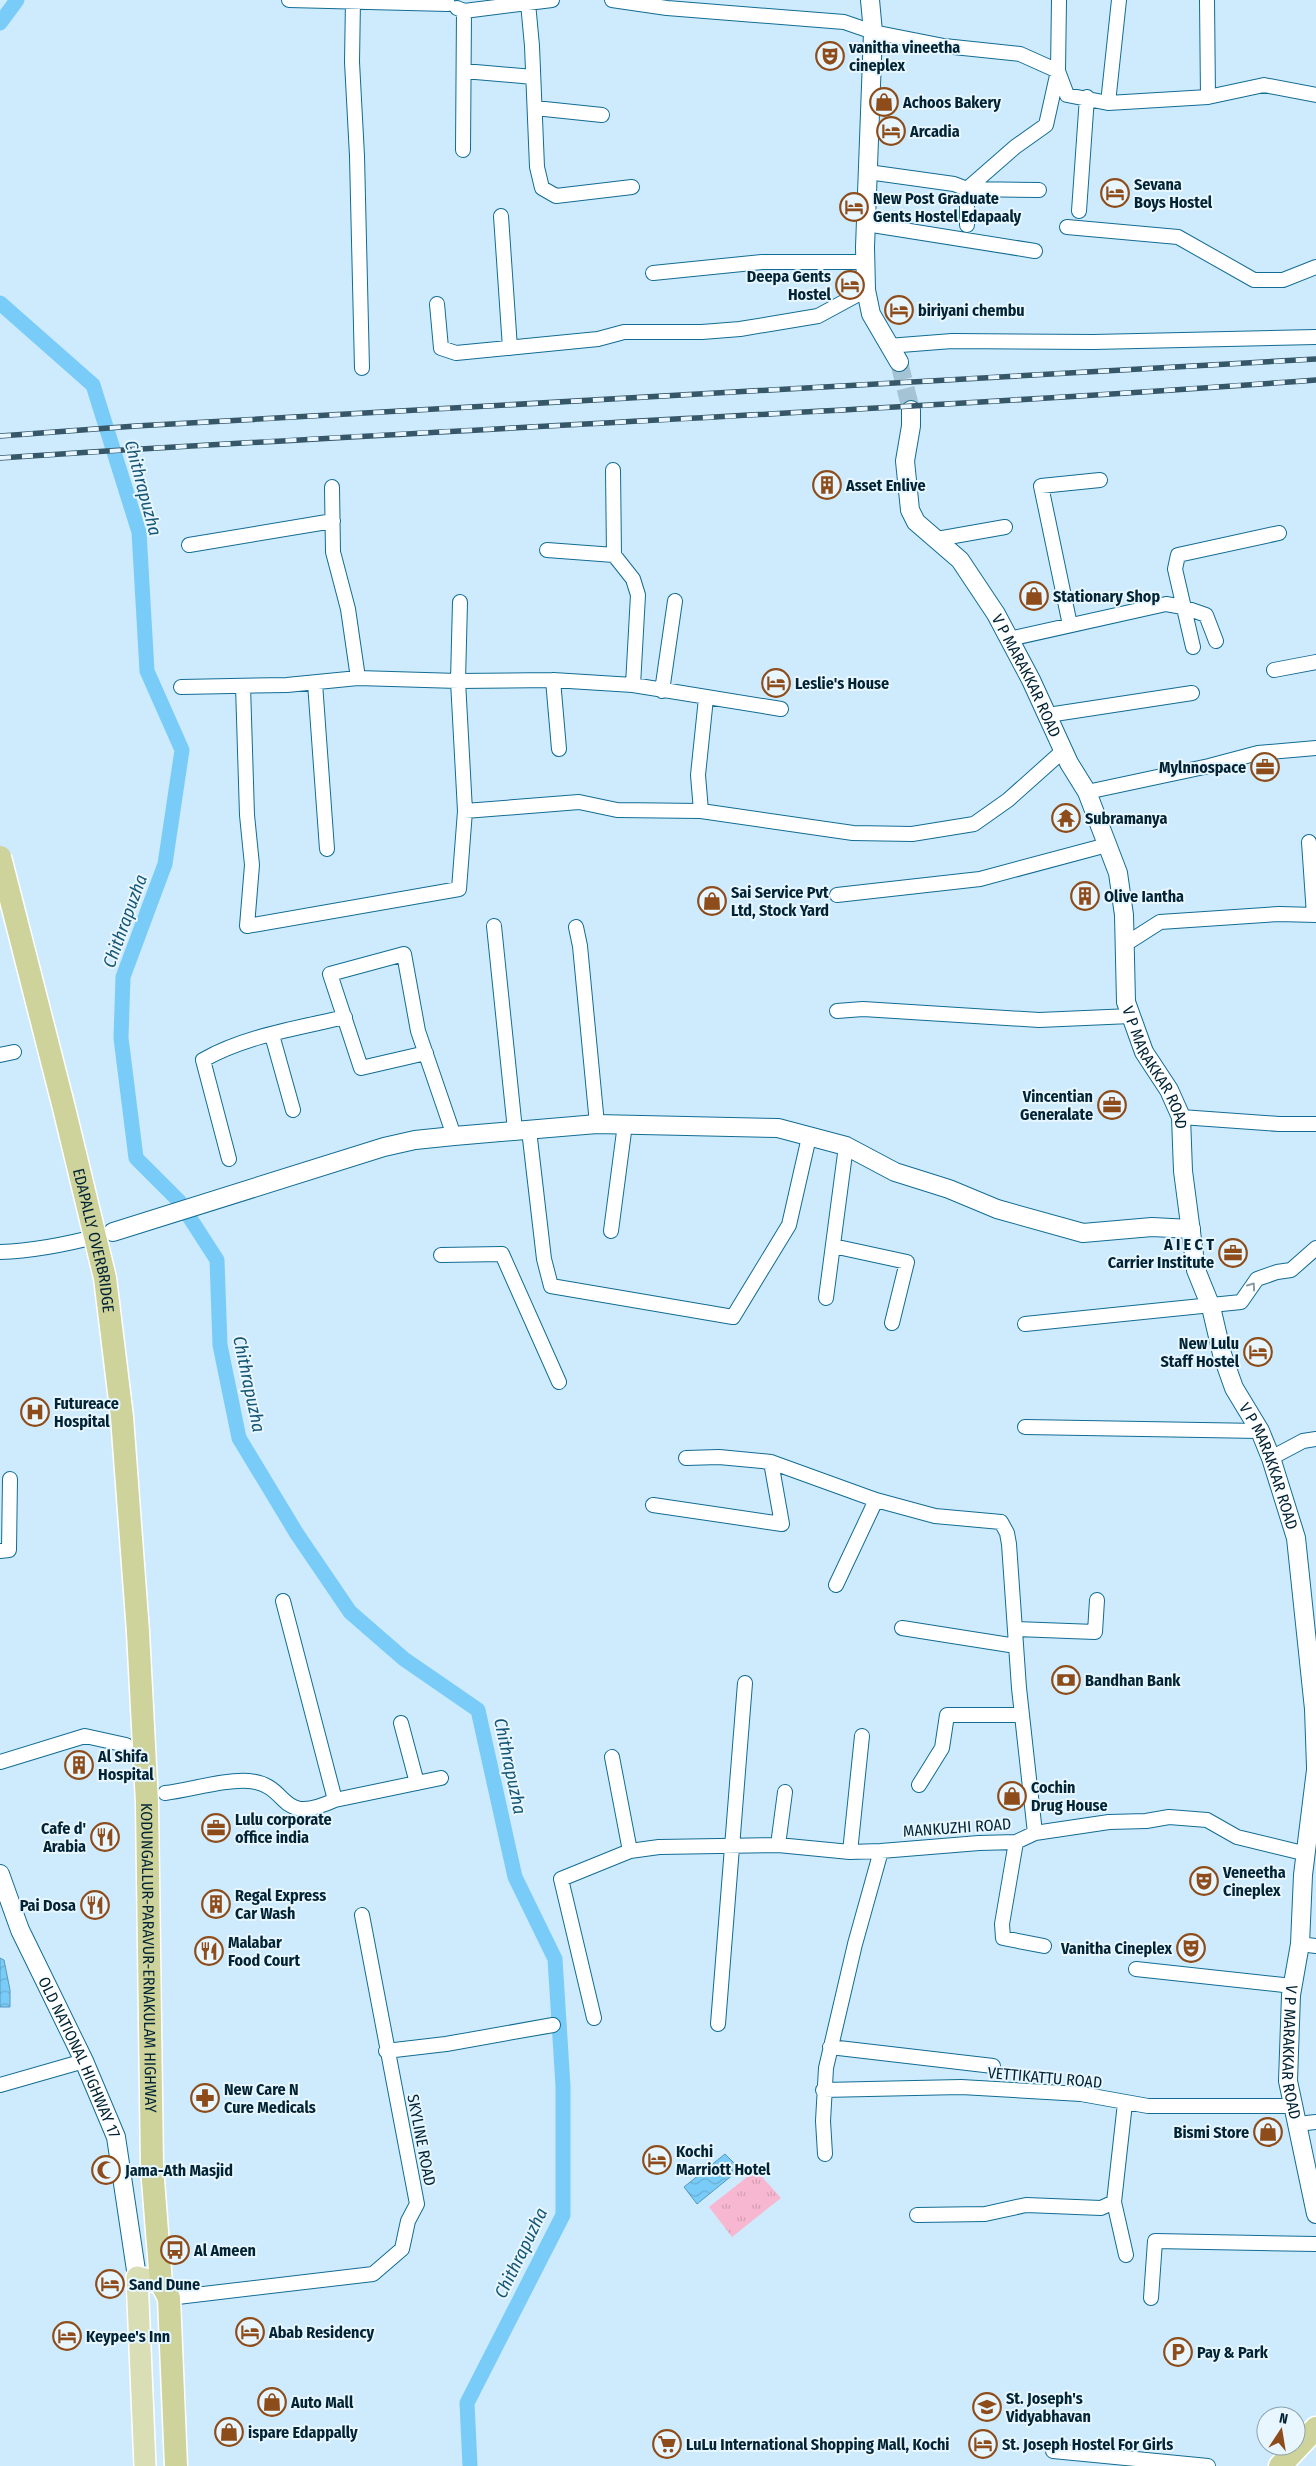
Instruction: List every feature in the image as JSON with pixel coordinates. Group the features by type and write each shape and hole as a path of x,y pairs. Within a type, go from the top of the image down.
{"highway":[{"name":"EDAPALLY OVERBRIDGE","path":"0,857 105,1278 122,1417 138,1632"},
{"name":"KODUNGALLUR-PARAVUR-ERNAKULAM HIGHWAY","path":"138,1632 147,1803 152,2167 165,2290 176,2466"},
{"name":"KODUNGALLUR-PARAVUR-ERNAKULAM HIGHWAY","path":"165,2290 156,2297 165,2466"},
{"path":"1280,2466 1316,2428"}],"main road":[{"path":"137,2277 165,2290"},
{"name":"OLD NATIONAL HIGHWAY 17","path":"137,2277 145,2466"}],"street":[{"path":"289,0 448,2 464,11 552,0"},
{"path":"612,0 844,22 873,32 944,46 1020,54 1058,71 1067,95 1108,102 1208,97 1264,85 1316,95"},
{"path":"870,0 873,32 866,224 866,290 871,314 899,362"},
{"path":"967,225 967,189 1015,147 1046,125 1058,71 1059,0"},
{"path":"1108,102 1119,0"},
{"path":"1208,0 1208,97"},
{"path":"353,1 352,62 358,156 362,368"},
{"path":"528,3 535,108 536,166 542,188 556,196 632,187"},
{"path":"462,150 464,11"},
{"path":"464,71 533,77"},
{"path":"1079,210 1087,97"},
{"path":"535,108 602,115"},
{"path":"868,172 954,184 967,189 1039,190"},
{"path":"500,216 510,348"},
{"path":"866,224 1035,251"},
{"path":"1067,227 1178,237 1254,280 1284,280 1316,267"},
{"path":"653,273 762,262 866,262"},
{"path":"437,304 443,350 456,353 598,339 624,332 740,330 818,316 866,290"},
{"path":"888,346 952,342 1102,342 1316,337"},
{"name":"V P MARAKKAR ROAD","path":"911,410 911,426 905,461 907,498 910,510 916,522 938,539 960,560 996,614 1064,750 1088,792 1118,873 1124,915 1126,1002 1144,1052 1169,1090 1181,1117 1183,1171 1196,1270 1212,1307 1222,1354 1234,1388 1260,1430 1271,1458 1296,1538 1314,1709 1316,1769 1303,1875 1308,1945 1293,1986 1288,2081 1316,2214"},
{"path":"613,470 614,555 633,579 638,595 634,686"},
{"path":"1070,625 1041,486 1100,480"},
{"path":"332,487 333,552 348,609 358,678"},
{"path":"189,545 333,521"},
{"path":"938,539 1005,527"},
{"path":"1193,647 1175,570 1178,555 1280,533"},
{"path":"547,550 614,555"},
{"path":"662,691 675,601"},
{"path":"243,686 246,796 252,865 247,926 459,889 465,811 458,681 460,602"},
{"path":"1009,639 1166,604 1183,607 1206,615 1216,640"},
{"path":"1274,670 1316,662"},
{"path":"181,687 315,683 358,678 458,681 553,680 634,686 781,709"},
{"path":"553,680 559,749"},
{"path":"315,683 327,849"},
{"path":"1048,716 1192,693"},
{"path":"701,811 698,774 706,698"},
{"path":"1088,792 1210,766 1258,753 1316,748"},
{"path":"465,811 580,802 618,810 701,811 853,834 912,834 974,824 1008,800 1064,750"},
{"path":"1124,945 1160,922 1279,914 1315,915 1309,842"},
{"path":"837,895 980,879 1107,845"},
{"path":"494,926 522,1130 544,1259 552,1286 733,1317 789,1225 810,1137"},
{"path":"576,927 580,946 597,1124"},
{"path":"426,1053 361,1068 330,974 404,954 418,1031 426,1053 454,1136"},
{"path":"837,1011 863,1009 1039,1020 1131,1016"},
{"path":"228,1159 203,1060 215,1053 272,1035 345,1017"},
{"path":"272,1035 293,1110"},
{"path":"0,1055 14,1052"},
{"path":"1181,1117 1280,1124 1316,1124"},
{"path":"0,1252 33,1251 61,1246 113,1232 384,1147 416,1140 597,1124 778,1128 846,1146 895,1172 949,1189 997,1209 1083,1232 1152,1227 1191,1229"},
{"path":"611,1232 625,1124"},
{"path":"826,1298 846,1146"},
{"path":"833,1246 907,1262 892,1323"},
{"path":"1025,1324 1212,1307 1241,1302 1257,1279 1277,1272 1291,1270 1316,1248"},
{"path":"442,1255 502,1254 559,1382"},
{"path":"1025,1427 1260,1430"},
{"path":"1271,1458 1303,1441 1316,1439"},
{"path":"686,1458 719,1456 771,1462 876,1500 935,1516 1001,1522 1007,1533 1022,1715 1035,1833"},
{"path":"653,1505 782,1524 771,1462"},
{"path":"0,1551 8,1550 10,1479"},
{"path":"836,1585 876,1500"},
{"path":"1015,1629 1095,1632 1096,1600"},
{"path":"283,1601 335,1800"},
{"path":"902,1628 1016,1646"},
{"path":"718,2024 745,1683"},
{"path":"919,1785 942,1748 947,1715 1022,1715"},
{"path":"401,1723 417,1783"},
{"path":"0,1762 85,1736 126,1745"},
{"path":"850,1852 862,1736"},
{"path":"612,1757 630,1851"},
{"path":"165,1793 248,1781 268,1785 289,1806 304,1810 316,1809 335,1800 441,1778"},
{"path":"778,1845 785,1792"},
{"name":"MANKUZHI ROAD","path":"594,2018 561,1879 630,1851 659,1847 778,1845 850,1852 980,1842 1016,1842 1035,1833 1109,1822 1146,1821 1169,1817 1207,1820 1238,1837 1307,1854"},
{"path":"1016,1842 1002,1924 1003,1938 1044,1946"},
{"path":"825,2154 823,2090 830,2047 881,1850"},
{"name":"OLD NATIONAL HIGHWAY 17","path":"0,1874 20,1930 84,2061 116,2137 137,2277"},
{"name":"SKYLINE ROAD","path":"165,2290 373,2274 402,2248 408,2221 416,2204 362,1915"},
{"path":"1136,1969 1293,1986"},
{"path":"386,2051 446,2044 553,2025"},
{"path":"830,2047 993,2066"},
{"path":"0,2085 84,2061"},
{"name":"VETTIKATTU ROAD","path":"823,2090 961,2088 1081,2094 1125,2102 1174,2107 1293,2106"},
{"path":"1125,2102 1114,2202 1126,2255"},
{"path":"1297,2124 1316,2122"},
{"path":"918,2215 985,2214 1026,2205 1101,2208 1114,2202"},
{"path":"1151,2298 1155,2241 1316,2244"},
{"path":"1053,2451 1208,2466"}],"green space":[{"path":"756,2170 781,2198 732,2237 709,2207"}],"water":[{"path":"0,1958 4,1960 10,1990 10,2007 0,2007"},
{"path":"725,2154 740,2169 697,2204 684,2187"}],"waterway":[{"name":"Chithrapuzha","path":"0,23 17,0"},
{"name":"Chithrapuzha","path":"0,303 93,385 139,532 147,671 182,750 165,864 123,977 121,1038 136,1158 179,1201 217,1260 220,1345 239,1438 297,1534 350,1612 404,1659 478,1710 515,1877 555,1959 563,2086 563,2215 467,2403 470,2466"}],"tunnel":[{"path":"899,362 911,410"}],"railway":[{"path":"0,436 136,426 1316,359"},
{"path":"0,458 987,402 1316,380"}],"place":[{"name":"vanitha vineetha cineplex","path":"830,56"},
{"name":"Achoos Bakery","path":"884,102"},
{"name":"Arcadia","path":"891,131"},
{"name":"Sevana Boys Hostel","path":"1115,193"},
{"name":"New Post Graduate Gents Hostel Edapaaly","path":"854,207"},
{"name":"Deepa Gents Hostel","path":"850,285"},
{"name":"biriyani chembu","path":"899,310"},
{"name":"Asset Enlive","path":"827,485"},
{"name":"Stationary Shop","path":"1034,596"},
{"name":"Leslie's House","path":"776,683"},
{"name":"Mylnnospace","path":"1265,767"},
{"name":"Subramanya","path":"1066,818"},
{"name":"Olive Iantha","path":"1085,896"},
{"name":"Sai Service Pvt Ltd, Stock Yard","path":"712,901"},
{"name":"Vincentian Generalate","path":"1112,1105"},
{"name":"A I E C T Carrier Institute","path":"1233,1253"},
{"name":"New Lulu Staff Hostel","path":"1258,1352"},
{"name":"Futureace Hospital","path":"35,1412"},
{"name":"Bandhan Bank","path":"1066,1680"},
{"name":"Al Shifa Hospital","path":"79,1765"},
{"name":"Cochin Drug House","path":"1012,1796"},
{"name":"Lulu corporate office india","path":"216,1828"},
{"name":"Cafe d' Arabia","path":"105,1837"},
{"name":"Veneetha Cineplex","path":"1204,1881"},
{"name":"Regal Express Car Wash","path":"216,1904"},
{"name":"Pai Dosa","path":"95,1905"},
{"name":"Vanitha Cineplex","path":"1191,1948"},
{"name":"Malabar Food Court","path":"209,1951"},
{"name":"New Care N Cure Medicals","path":"205,2098"},
{"name":"Bismi Store","path":"1268,2132"},
{"name":"Kochi Marriott Hotel","path":"657,2160"},
{"name":"Jama-Ath Masjid","path":"106,2170"},
{"name":"Al Ameen","path":"175,2250"},
{"name":"Sand Dune","path":"110,2284"},
{"name":"Abab Residency","path":"250,2332"},
{"name":"Keypee's Inn","path":"67,2336"},
{"name":"Pay & Park","path":"1178,2352"},
{"name":"Auto Mall","path":"272,2402"},
{"name":"St. Joseph's Vidyabhavan","path":"987,2407"},
{"name":"ispare Edappally","path":"229,2432"},
{"name":"LuLu International Shopping Mall, Kochi","path":"667,2444"},
{"name":"St. Joseph Hostel For Girls","path":"983,2444"}]}
